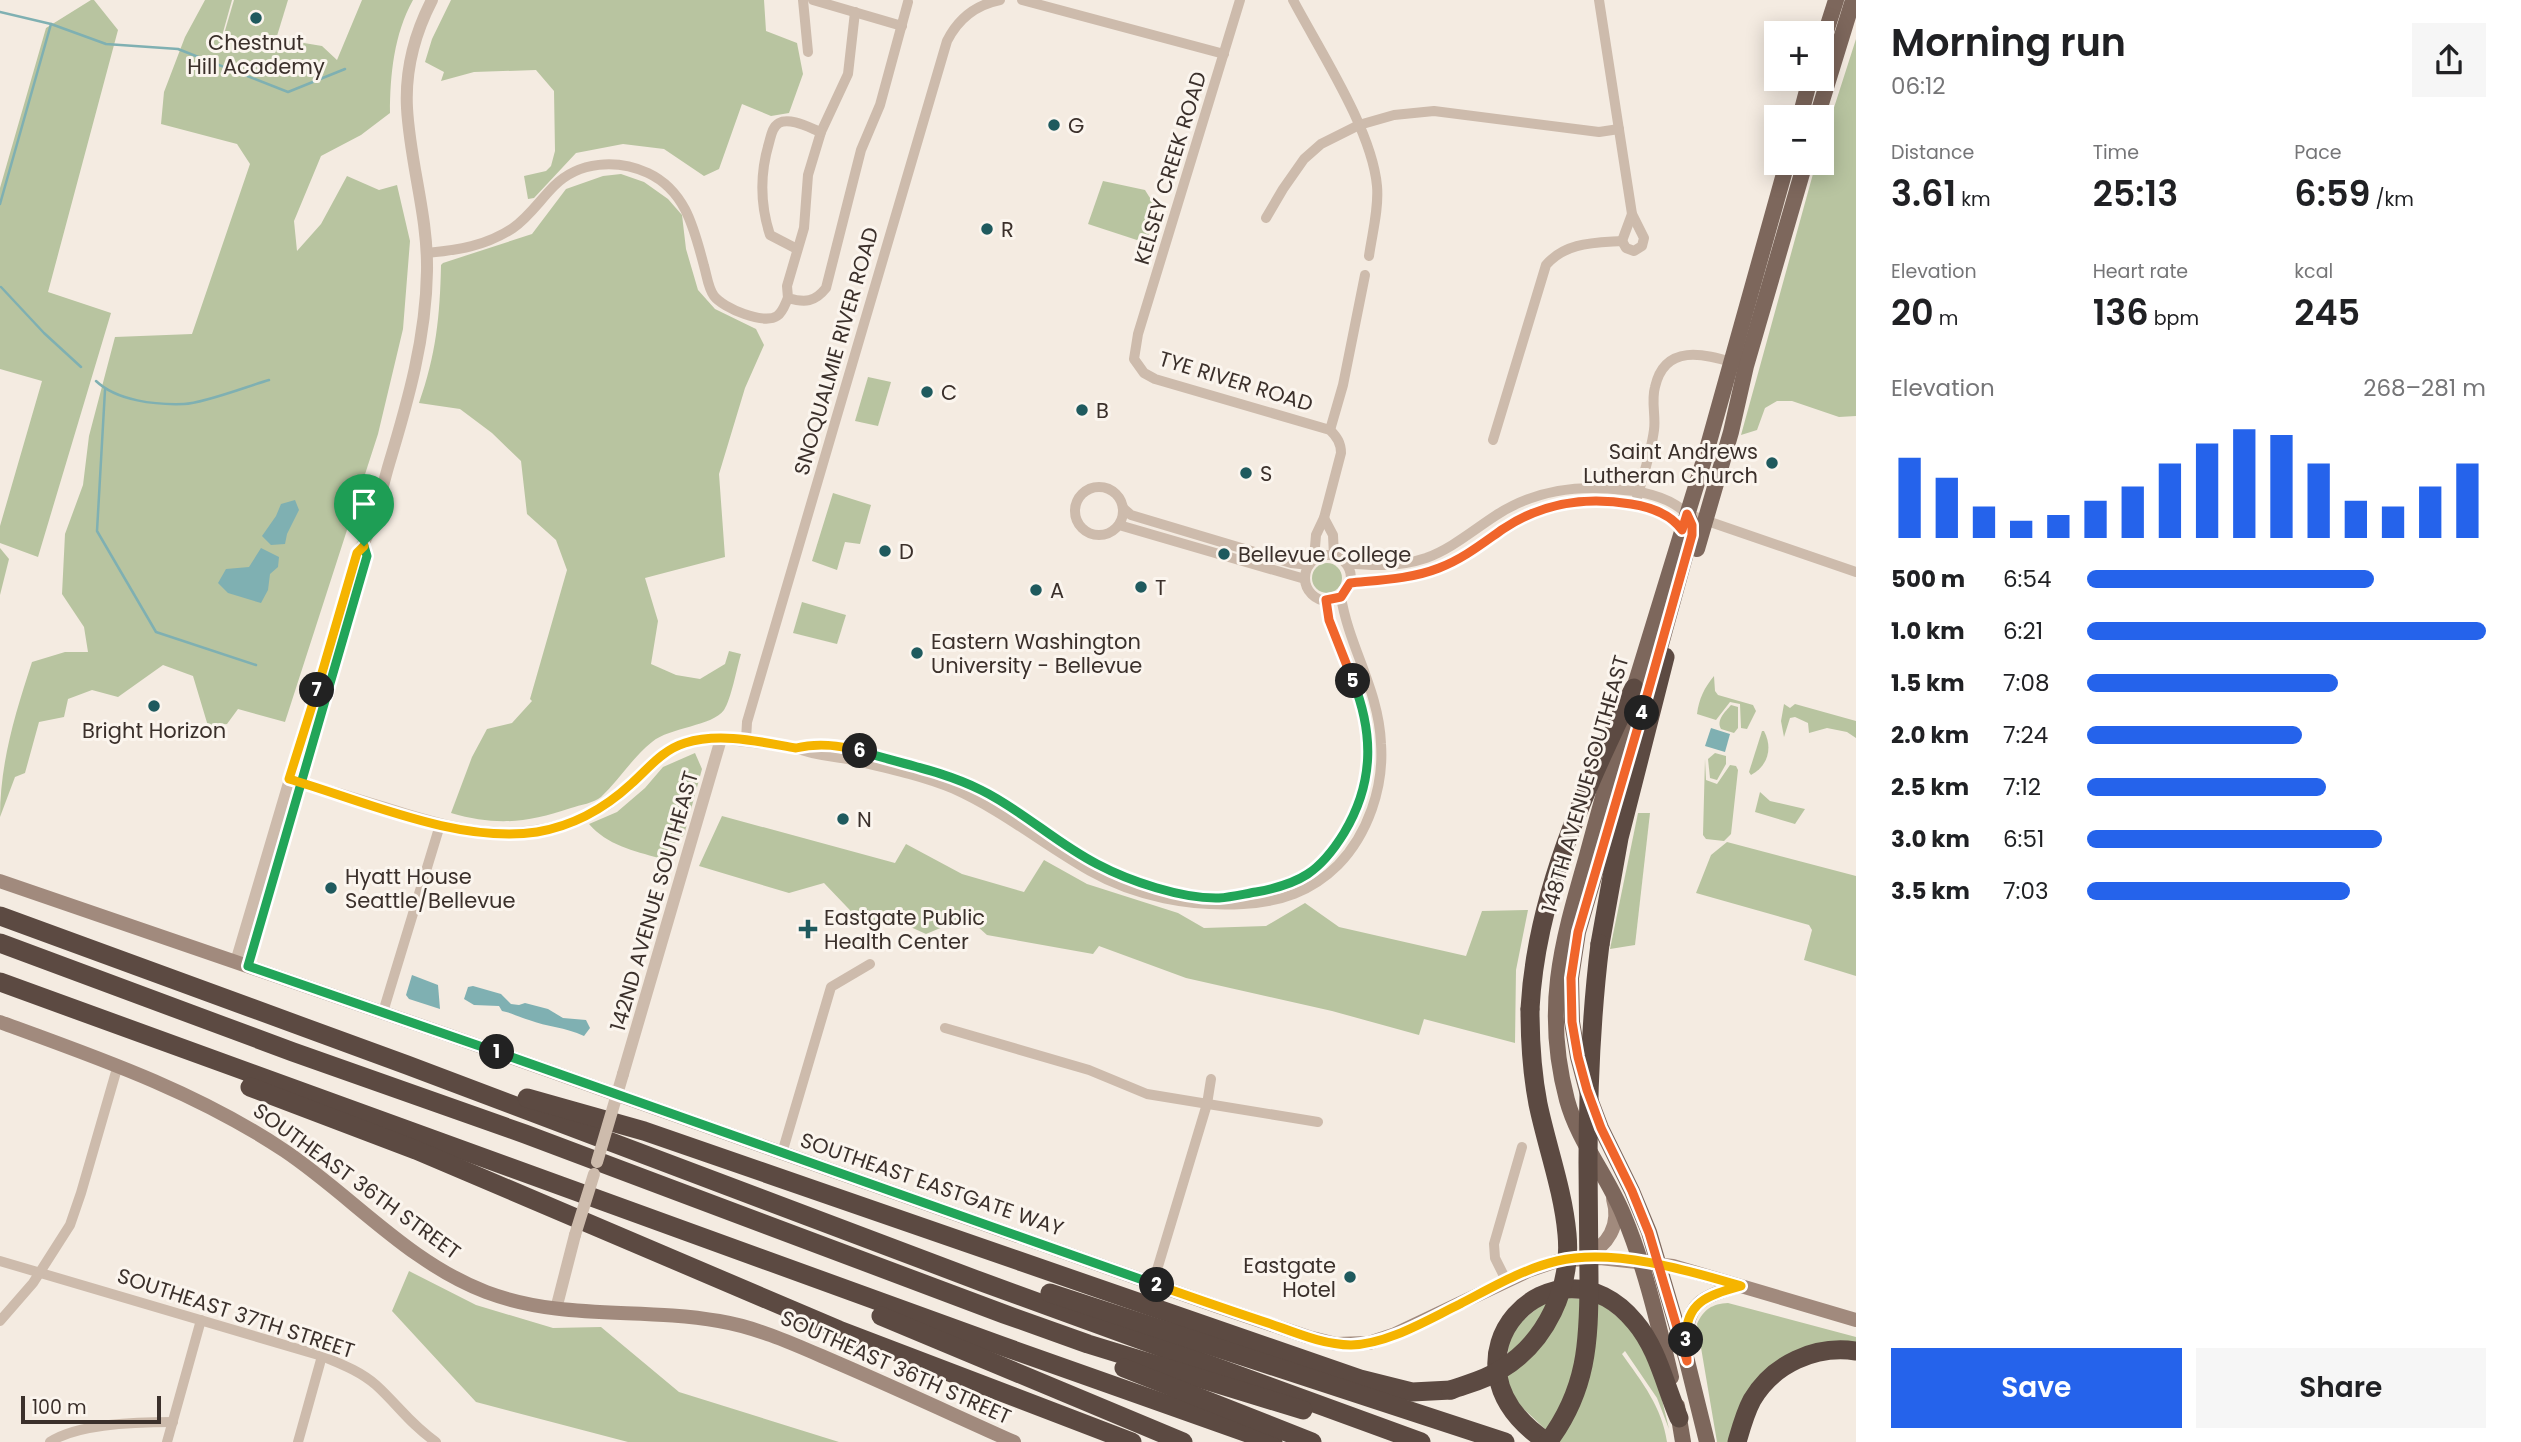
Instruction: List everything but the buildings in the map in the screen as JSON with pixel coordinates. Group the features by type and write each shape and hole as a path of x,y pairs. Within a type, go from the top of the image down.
{"highway":[{"path":"1665,657 1619,838 1600,944 1589,1080 1589,1329 1578,1387 1565,1417 1548,1442 1534,1433 1510,1407 1502,1393 1496,1372 1499,1343 1513,1316 1524,1305 1553,1291 1582,1290 1602,1296 1629,1315 1647,1339 1679,1418"},
{"path":"407,1065 644,1131 1360,1379 1412,1392 1451,1390 1500,1371 1529,1347 1549,1320 1565,1278 1567,1233 1537,1101 1530,1039 1532,982 1538,943 1557,872 1599,760 1640,694"},
{"path":"0,916 407,1065 982,1282 1420,1442"},
{"path":"0,943 1096,1357 1312,1442"},
{"path":"0,953 523,1140"},
{"path":"0,982 1273,1442"},
{"path":"203,1056 237,1082 416,1150 839,1330 1132,1442"},
{"path":"497,1162 708,1250 912,1328 1183,1442"},
{"path":"624,1179 1088,1344 1278,1404 1363,1421"},
{"path":"982,1282 1033,1287 1504,1442"},
{"path":"1737,1442 1750,1403 1773,1375 1789,1363 1827,1350 1856,1351"},
{"path":"1286,1369 1489,1424 1537,1442"},
{"path":"1101,1430 1125,1442"}],"main road":[{"path":"1829,21 1836,0"},
{"path":"1821,105 1853,0"},
{"name":"148TH AVENUE SOUTHEAST","path":"1640,694 1665,657 1706,520 1739,364 1784,175"},
{"name":"148TH AVENUE SOUTHEAST","path":"1707,1442 1687,1361 1640,1207 1601,1128 1582,1075 1572,1022 1573,957 1682,530 1801,175"},
{"name":"148TH AVENUE SOUTHEAST","path":"1683,1442 1665,1352 1640,1262 1623,1212 1573,1117 1561,1070 1555,1023 1560,954 1692,535 1692,525 1687,514"},
{"name":"SOUTHEAST EASTGATE WAY","path":"0,881 383,1012 1308,1337 1336,1344 1369,1343 1393,1335 1506,1280 1557,1261 1581,1258 1673,1266 1856,1320"},
{"name":"SOUTHEAST 36TH STREET","path":"0,1022 118,1065 241,1122 324,1180 417,1255 458,1280 521,1303 556,1310 684,1317 746,1326 798,1345 1014,1442"},
{"path":"1581,1258 1602,1246 1614,1227 1615,1206 1609,1185"},
{"path":"1687,1361 1686,1328 1695,1307 1708,1296 1741,1286"}],"street":[{"path":"242,964 295,781 367,556 364,546 417,363 425,300 426,231 407,105 410,65 416,38 432,0"},
{"path":"803,0 808,52"},
{"path":"813,0 902,26"},
{"name":"SNOQUALMIE RIVER ROAD","path":"746,740 747,722 947,41 966,15 983,5 1000,0"},
{"path":"1023,0 1224,54"},
{"name":"KELSEY CREEK ROAD","path":"1135,346 1240,0"},
{"path":"1293,0 1359,125 1373,162 1377,188 1369,256"},
{"path":"1599,0 1632,214 1643,234 1644,243 1634,251 1626,248 1622,241"},
{"path":"788,298 804,303 820,297 826,288 861,150 880,105 908,2"},
{"path":"426,253 469,248 499,236 521,221 565,176 598,164 611,164 648,173 676,194 685,206 694,228 711,290 724,305 756,317 771,319 780,313 788,298 787,286 804,228 808,175 821,132 848,74 855,12"},
{"path":"1266,218 1304,159 1321,144 1359,125 1394,115 1434,111 1599,132 1619,129"},
{"path":"797,249 771,235 761,184 764,163 774,127 780,122 789,122 821,132"},
{"path":"1622,241 1632,214"},
{"path":"1493,440 1546,265 1568,248 1622,241"},
{"path":"1330,430 1343,385 1364,275"},
{"name":"TYE RIVER ROAD","path":"1135,346 1134,359 1138,366 1155,379 1330,430 1340,442 1341,453 1324,518"},
{"path":"1635,505 1654,428 1655,384 1662,370 1674,359 1689,354 1739,364"},
{"path":"1123,508 1119,525 1104,535 1089,534 1075,519 1075,504 1086,491 1103,487 1118,496 1123,508 1130,515 1291,563 1311,562 1320,556 1334,556 1346,563 1394,565 1425,558 1451,546 1507,509 1540,494 1586,487 1639,491 1678,504 1687,514 1856,572"},
{"path":"1350,583 1401,579 1443,567 1519,520 1554,505 1592,500 1635,505 1664,513 1682,530"},
{"path":"1324,518 1333,534 1334,556"},
{"path":"1324,518 1316,535 1305,579 1311,593 1326,600 1341,597"},
{"path":"1119,525 1305,579"},
{"path":"295,781 440,825 499,834 538,832 572,822 607,804 651,764 675,747 697,740 746,740 876,766 954,789 1009,818 1093,872 1133,890 1216,905 1279,900 1310,887 1330,873 1343,859 1362,832 1375,794 1381,764 1381,743 1368,679 1344,615 1341,597 1350,583 1351,576 1346,563"},
{"path":"796,748 806,746 854,749 958,781 981,790 1017,811 1097,864 1147,884 1217,898 1294,883 1321,865 1353,819 1369,764 1370,750 1362,709 1329,620 1326,600"},
{"name":"142ND AVENUE SOUTHEAST","path":"556,1310 575,1235 721,738"},
{"path":"383,1012 440,825"},
{"path":"782,1153 831,987 870,964"},
{"path":"946,1028 1089,1070 1147,1094 1318,1122"},
{"path":"0,1321 40,1272 70,1225 118,1065"},
{"path":"1153,1283 1208,1104 1211,1079"},
{"path":"1506,1280 1495,1258 1494,1244 1522,1147"},
{"name":"SOUTHEAST 37TH STREET","path":"0,1261 322,1356 363,1375 415,1426 436,1442"},
{"path":"167,1442 201,1320"},
{"path":"298,1442 322,1356"},
{"path":"50,1442 75,1430 173,1422"}],"green space":[{"path":"94,0 118,30 48,292 111,313 38,557 0,543 0,526 42,381 0,369 0,188 46,28"},
{"path":"205,0 232,0 222,36 275,53 280,39 322,46 337,60 362,0 413,0 401,27 394,55 390,113 361,135 321,156 294,221 297,251 321,224 347,176 379,190 397,185 410,241 403,329 378,434 285,722 238,709 227,724 208,726 193,676 163,665 118,697 92,690 68,699 64,717 39,722 25,773 15,777 0,817 6,758 14,720 32,662 65,652 88,652 84,627 62,594 65,534 83,485 89,436 115,337 192,334 250,164 237,144 161,124 164,92 185,37"},
{"name":"Chestnut Hill Academy","path":"234,0 288,0 273,49 224,34"},
{"path":"451,0 764,0 766,31 797,43 803,74 789,113 771,116 742,104 719,169 704,176 664,149 623,144 576,153 534,198 528,199 524,176 546,171 551,166 555,151 554,91 536,70 474,72 441,81 444,72 425,62 432,39"},
{"path":"1856,39 1856,416 1839,417 1792,401 1777,401 1765,408 1757,430 1741,435 1813,175 1834,175 1834,108"},
{"path":"621,174 644,182 668,199 682,215 686,249 698,290 715,309 756,329 764,345 745,388 719,474 725,557 645,578 658,621 651,664 676,675 700,679 725,664 729,651 741,654 724,710 711,720 669,733 652,742 598,799 526,820 483,820 451,813 472,757 487,729 512,723 532,701 530,699 567,570 556,540 527,514 521,461 492,433 460,409 419,403 436,335 441,265 532,234 566,189 603,176"},
{"path":"1103,181 1145,190 1162,217 1143,242 1088,224"},
{"path":"868,377 891,382 878,426 855,421"},
{"path":"833,493 871,505 860,544 845,542 837,570 812,561"},
{"path":"0,548 9,559 0,595"},
{"path":"1327,563 1338,567 1342,578 1338,589 1327,593 1316,589 1312,578 1316,567"},
{"path":"802,602 846,615 837,644 793,633"},
{"path":"1714,676 1715,691 1718,695 1753,705 1756,711 1747,729 1741,728 1740,704 1730,702 1716,720 1697,714 1702,694"},
{"path":"1784,704 1790,708 1795,704 1856,721 1856,738 1847,732 1827,728 1809,733 1808,723 1795,717 1790,718 1784,737 1781,721"},
{"path":"1731,705 1738,707 1738,728 1734,733 1721,729 1720,726 1722,716"},
{"path":"1762,731 1767,737 1767,756 1761,767 1751,775 1749,772"},
{"path":"695,753 702,769 684,835 659,858 612,842 589,824 617,812 645,788 663,767"},
{"path":"1715,753 1726,756 1726,764 1717,780 1710,778 1708,759"},
{"path":"1705,759 1706,780 1717,784 1730,765 1736,766 1738,770 1731,834 1724,841 1706,839 1703,835"},
{"path":"1760,792 1770,801 1805,809 1795,824 1755,812"},
{"path":"1638,813 1650,813 1635,945 1610,949"},
{"path":"722,816 895,863 906,844 962,874 1024,892 1044,860 1087,884 1178,913 1204,928 1266,926 1305,903 1339,927 1466,956 1482,911 1528,910 1516,970 1515,1043 1424,1019 1419,1035 1332,1011 1186,978 1099,946 1093,954 987,935 967,917 926,934 895,920 867,928 824,883 789,893 699,866"},
{"path":"1727,842 1856,876 1856,976 1804,960 1812,930 1809,925 1696,893 1711,855"},
{"path":"409,1271 476,1305 553,1328 601,1327 679,1392 839,1442 628,1442 476,1402 392,1311"},
{"path":"1570,1298 1597,1300 1634,1331 1658,1383 1669,1429 1657,1398 1625,1351 1622,1354 1656,1406 1667,1442 1559,1442 1514,1400 1506,1380 1509,1340 1516,1326 1541,1305"},
{"path":"1728,1303 1856,1337 1856,1344 1792,1354 1731,1442 1717,1442 1697,1324 1709,1308"}],"water":[{"path":"295,500 299,510 285,544 271,545 262,536 281,504"},
{"path":"261,548 279,557 278,567 270,574 268,590 261,603 228,593 218,583 226,569 249,567"},
{"path":"1711,728 1730,734 1725,752 1705,746"},
{"path":"412,975 438,985 440,1009 409,999 406,995"},
{"path":"468,987 501,994 511,1004 525,1003 548,1009 563,1018 586,1020 590,1028 584,1036 502,1011 499,1006 474,1005 464,999"}],"waterway":[{"path":"0,12 51,24 0,204"},
{"path":"51,24 106,44 178,49 288,92 345,69"},
{"path":"1,287 44,333 81,367"},
{"path":"96,381 126,397 149,402 184,404 203,401 269,380"},
{"path":"105,390 97,531 156,632 256,665"}],"place":[{"name":"Chestnut Hill Academy","path":"256,18"},
{"name":"G","path":"1054,125"},
{"name":"R","path":"987,229"},
{"name":"C","path":"927,392"},
{"name":"B","path":"1082,410"},
{"name":"Saint Andrews Lutheran Church","path":"1772,463"},
{"name":"S","path":"1246,473"},
{"name":"D","path":"885,551"},
{"name":"Bellevue College","path":"1224,554"},
{"name":"T","path":"1141,587"},
{"name":"A","path":"1036,590"},
{"name":"Eastern Washington University - Bellevue","path":"917,653"},
{"name":"Bright Horizon","path":"154,706"},
{"name":"N","path":"843,819"},
{"name":"Hyatt House Seattle/Bellevue","path":"331,888"},
{"name":"Eastgate Public Health Center","path":"808,929"},
{"name":"Eastgate Hotel","path":"1350,1277"}],"route":[{"path":"364,546 357,553 289,779 300,782 310,785 440,825 477,832 522,833 538,832 572,822 607,804 651,764 687,742 721,738 796,748 841,747 949,777 981,790 1097,864 1121,875 1167,890 1217,898 1272,889 1305,877 1329,856 1353,819 1361,798 1370,750 1356,687 1329,620 1326,600 1341,597 1350,583 1401,579 1428,573 1455,562 1519,520 1554,505 1592,500 1635,505 1664,513 1682,530 1687,514 1692,525 1692,535 1578,932 1571,978 1572,1022 1587,1090 1601,1128 1640,1207 1649,1233 1658,1264 1687,1361 1686,1328 1695,1307 1708,1296 1741,1286 1673,1266 1658,1264 1614,1259 1600,1258 1557,1261 1506,1280 1393,1335 1369,1343 1336,1344 1219,1307 248,966 300,782 367,556 364,546"}]}
